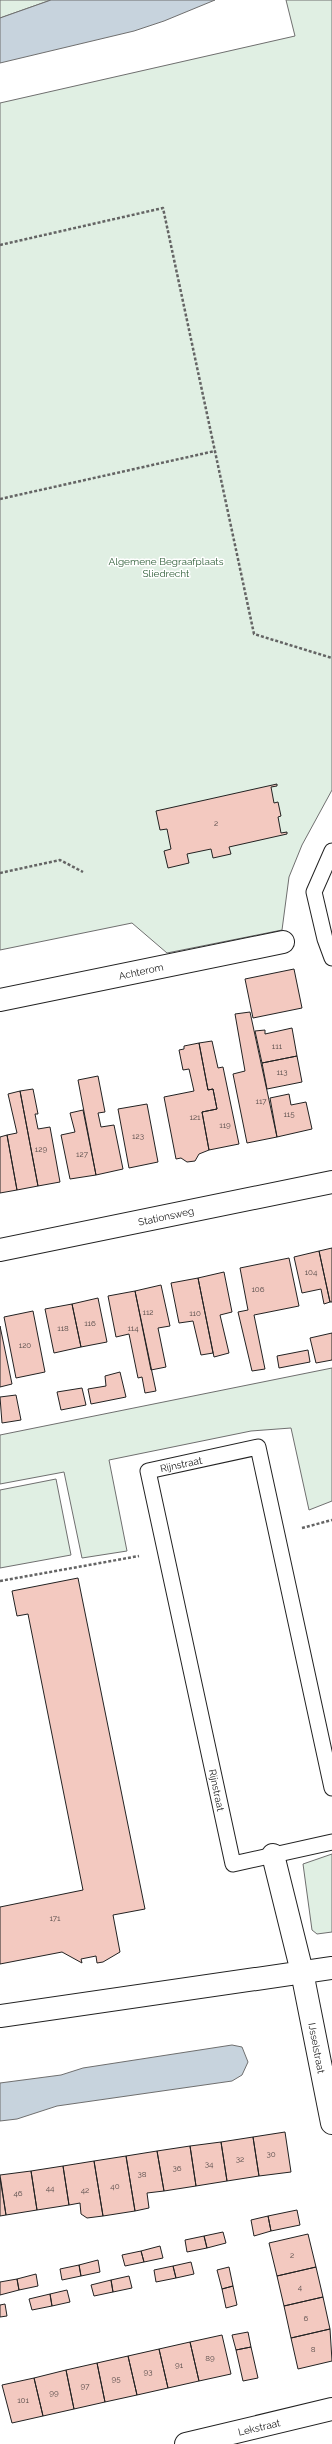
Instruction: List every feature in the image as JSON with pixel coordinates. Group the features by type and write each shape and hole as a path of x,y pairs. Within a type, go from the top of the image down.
{"street":[{"name":"Achterom","path":"0,1000 283,942"},
{"name":"Stationsweg","path":"0,1250 332,1182"},
{"path":"273,1855 302,1972"},
{"path":"0,2016 332,1968"},
{"name":"IJsselstraat","path":"302,1972 332,2123"},
{"name":"Lekstraat","path":"186,2444 332,2409"}],"lane":[{"path":"332,851 314,892 325,939 332,958"},
{"name":"Rijnstraat","path":"332,1788 258,1447 148,1471 233,1864 332,1842"}],"path":[{"path":"0,245 163,208 254,634 332,658"},
{"path":"0,498 215,451"},
{"path":"0,873 60,860 82,872"},
{"path":"276,1534 332,1520"},
{"path":"0,1581 165,1552"}],"green space":[{"path":"0,0 51,0 0,18"},
{"name":"Algemene Begraafplaats Sliedrecht","path":"286,0 332,0 332,790 302,845 289,877 282,930 167,953 132,923 0,950 0,103 295,36"},
{"path":"332,1368 332,1501 309,1510 291,1428 251,1431 109,1460 127,1551 82,1558 64,1472 0,1484 0,1435"},
{"path":"56,1479 71,1555 0,1568 0,1490"},
{"path":"332,1854 332,1932 317,1934 312,1930 303,1864"}],"shaded area":[{"path":"51,0 215,0 164,21 134,31 0,63 0,18"},
{"path":"232,2045 242,2047 248,2062 242,2075 232,2081 57,2106 17,2119 0,2121 0,2083 61,2075 83,2068"}],"building":[{"path":"277,784 277,786 271,787 274,803 278,802 281,816 278,817 281,833 287,832 287,834 229,847 231,854 213,858 211,849 187,854 189,863 168,868 164,851 171,849 167,829 160,830 156,811"},
{"path":"294,969 302,1008 253,1018 245,979"},
{"path":"250,1012 277,1137 247,1143 233,1074 245,1071 235,1014"},
{"path":"292,1028 297,1056 262,1063 255,1031 265,1030 265,1034"},
{"path":"212,1041 218,1068 223,1067 239,1144 209,1150 202,1112 217,1109 213,1089 208,1090 199,1043"},
{"path":"199,1043 208,1090 213,1089 217,1109 202,1112 209,1150 199,1154 195,1161 187,1162 181,1158 176,1159 164,1097 194,1091 189,1069 183,1070 179,1050 184,1049 184,1046"},
{"path":"297,1056 302,1082 267,1089 262,1063"},
{"path":"98,1076 105,1112 98,1113 101,1127 114,1125 123,1169 96,1175 78,1080"},
{"path":"33,1089 38,1114 35,1114 38,1129 50,1127 60,1182 38,1186 20,1091"},
{"path":"20,1091 38,1186 17,1190 7,1135 17,1133 8,1094"},
{"path":"289,1094 291,1105 306,1102 312,1129 277,1137 270,1098"},
{"path":"147,1104 158,1162 129,1168 118,1109"},
{"path":"83,1110 96,1175 70,1179 61,1135 75,1132 70,1113"},
{"path":"7,1135 17,1190 0,1193 0,1137"},
{"path":"332,1248 332,1302 330,1302 319,1251"},
{"path":"319,1251 330,1302 324,1304 321,1289 302,1293 294,1257"},
{"path":"289,1258 299,1306 254,1315 265,1369 252,1371 238,1312 248,1310 240,1268"},
{"path":"224,1272 232,1312 220,1315 229,1353 214,1357 198,1278"},
{"path":"198,1278 213,1353 201,1355 193,1321 179,1323 171,1283"},
{"path":"161,1285 170,1326 158,1328 166,1367 151,1370 135,1291"},
{"path":"135,1291 156,1391 145,1393 142,1377 138,1378 129,1334 116,1337 108,1296"},
{"path":"98,1298 107,1342 81,1347 72,1304"},
{"path":"72,1304 81,1347 54,1353 45,1309"},
{"path":"33,1311 45,1372 16,1378 4,1317"},
{"path":"0,1326 12,1384 0,1387"},
{"path":"332,1333 332,1360 316,1363 310,1338"},
{"path":"308,1350 310,1362 279,1368 277,1356"},
{"path":"120,1372 126,1397 91,1404 88,1389 106,1386 105,1376"},
{"path":"82,1388 86,1405 61,1410 57,1392"},
{"path":"16,1395 21,1420 2,1423 0,1397"},
{"path":"78,1578 145,1909 113,1915 120,1952 103,1962 97,1963 96,1956 81,1959 82,1963 62,1952 0,1964 0,1907 83,1890 28,1614 17,1616 12,1591"},
{"path":"285,2132 291,2172 259,2176 253,2137"},
{"path":"253,2137 259,2176 227,2181 221,2142"},
{"path":"221,2142 227,2181 196,2186 190,2146"},
{"path":"190,2146 196,2186 164,2191 157,2151"},
{"path":"157,2151 164,2191 147,2193 149,2208 135,2211 126,2156"},
{"path":"126,2156 135,2211 103,2216 94,2161"},
{"path":"94,2161 103,2216 87,2218 81,2214 80,2203 69,2205 63,2166"},
{"path":"63,2166 69,2205 37,2210 31,2171"},
{"path":"31,2171 37,2210 6,2215 0,2175"},
{"path":"0,2178 6,2215 0,2216"},
{"path":"297,2210 300,2225 271,2231 268,2216"},
{"path":"268,2216 271,2231 254,2236 251,2220"},
{"path":"223,2232 226,2243 207,2248 204,2236"},
{"path":"308,2234 316,2267 277,2276 269,2243"},
{"path":"204,2236 207,2248 187,2252 185,2240"},
{"path":"160,2246 163,2258 144,2262 141,2251"},
{"path":"141,2251 144,2262 125,2266 122,2255"},
{"path":"98,2260 100,2272 81,2276 79,2265"},
{"path":"191,2262 194,2274 176,2278 173,2266"},
{"path":"79,2265 81,2276 62,2280 60,2269"},
{"path":"173,2266 176,2278 156,2282 154,2270"},
{"path":"229,2267 233,2286 222,2289 217,2270"},
{"path":"316,2267 323,2297 284,2306 277,2276"},
{"path":"36,2274 38,2286 19,2290 17,2279"},
{"path":"129,2276 132,2288 113,2292 111,2280"},
{"path":"17,2279 19,2290 0,2295 0,2282"},
{"path":"111,2280 113,2292 94,2296 91,2285"},
{"path":"233,2286 237,2305 226,2308 222,2289"},
{"path":"67,2290 70,2302 52,2306 50,2294"},
{"path":"50,2294 52,2306 32,2310 29,2299"},
{"path":"323,2297 330,2329 291,2338 284,2306"},
{"path":"5,2304 7,2316 0,2317 0,2305"},
{"path":"330,2329 332,2361 298,2369 291,2338"},
{"path":"248,2332 251,2347 236,2350 232,2335"},
{"path":"222,2335 231,2374 199,2381 190,2342"},
{"path":"190,2342 199,2381 168,2388 159,2349"},
{"path":"251,2347 258,2378 243,2381 236,2350"},
{"path":"159,2349 168,2388 137,2395 128,2356"},
{"path":"128,2356 137,2395 105,2402 97,2363"},
{"path":"97,2363 105,2402 74,2409 66,2370"},
{"path":"66,2370 74,2409 43,2416 34,2378"},
{"path":"34,2378 43,2416 12,2423 2,2385"}]}
